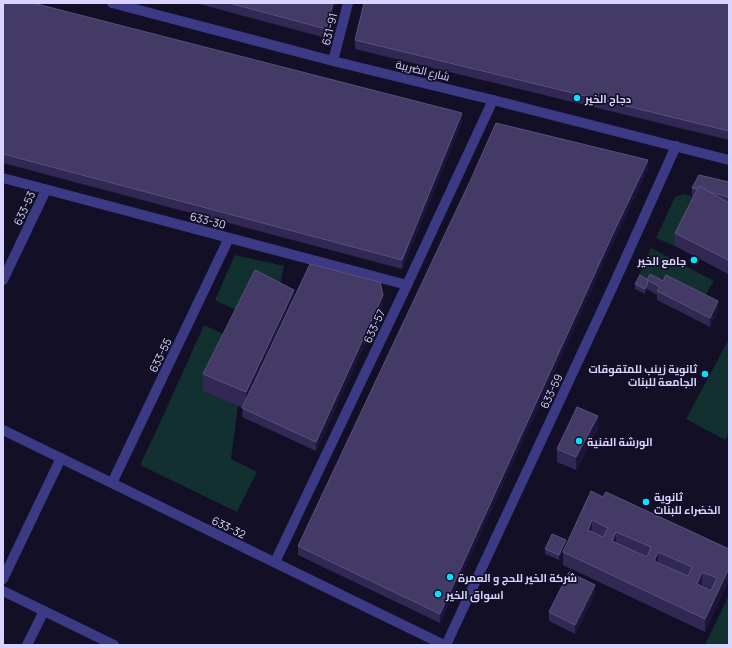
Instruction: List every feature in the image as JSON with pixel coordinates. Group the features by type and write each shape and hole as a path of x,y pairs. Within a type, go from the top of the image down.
{"street":[{"name":"شارع الضريبة","path":"112,3 333,61 729,160"},
{"name":"631-91","path":"333,61 348,3"},
{"name":"633-57","path":"275,562 493,100"},
{"name":"633-59","path":"445,645 676,146"},
{"name":"633-30","path":"3,178 407,285"},
{"name":"633-53","path":"3,280 46,190"},
{"name":"633-55","path":"112,483 229,238"},
{"name":"633-32","path":"3,430 445,645"},
{"path":"3,579 60,458"},
{"path":"3,591 114,645"},
{"path":"27,645 44,611"}],"green space":[{"path":"685,194 699,199 675,246 656,238 675,197"},
{"path":"651,248 714,281 701,302 649,285 637,279"},
{"path":"235,255 284,266 277,298 242,313 215,300"},
{"path":"204,325 230,337 238,405 231,459 257,472 237,512 140,465"},
{"path":"729,339 729,433 725,440 686,419"},
{"path":"729,595 729,645 705,645"}],"building":[{"path":"3,3 33,3 462,113 402,260 3,154"},
{"path":"229,3 333,3 326,29"},
{"path":"364,3 729,3 729,131 355,40"},
{"path":"496,123 648,160 440,614 298,546"},
{"path":"699,175 729,182 729,197 709,192 699,186 697,189 692,188"},
{"path":"699,186 729,203 728,260 675,233"},
{"path":"310,264 380,282 383,295 316,442 242,408"},
{"path":"255,270 294,290 246,392 203,374"},
{"path":"650,274 663,281 666,275 718,301 710,318 657,291 660,287 647,280"},
{"path":"640,275 648,280 645,289 635,284"},
{"path":"577,407 598,416 576,457 557,449"},
{"path":"591,491 603,497 606,492 729,549 729,568 705,619 563,552","holes":["592,520 608,528 603,537 588,530","616,532 651,547 647,557 612,541","658,552 692,567 688,576 654,561","702,572 717,578 711,590 697,584"]},
{"path":"552,534 566,540 559,555 545,549"},
{"path":"569,572 595,585 575,625 549,612"}],"place":[{"name":"دجاج الخير","path":"577,98"},
{"name":"جامع الخير","path":"694,260"},
{"name":"ثانوية زينب للمتقوقات الجامعة للبنات","path":"705,374"},
{"name":"الورشة الفنية","path":"579,441"},
{"name":"ثانوية الخضراء للبنات","path":"646,502"},
{"name":"شركة الخير للحج و العمرة","path":"450,577"},
{"name":"اسواق الخير","path":"438,594"}]}
